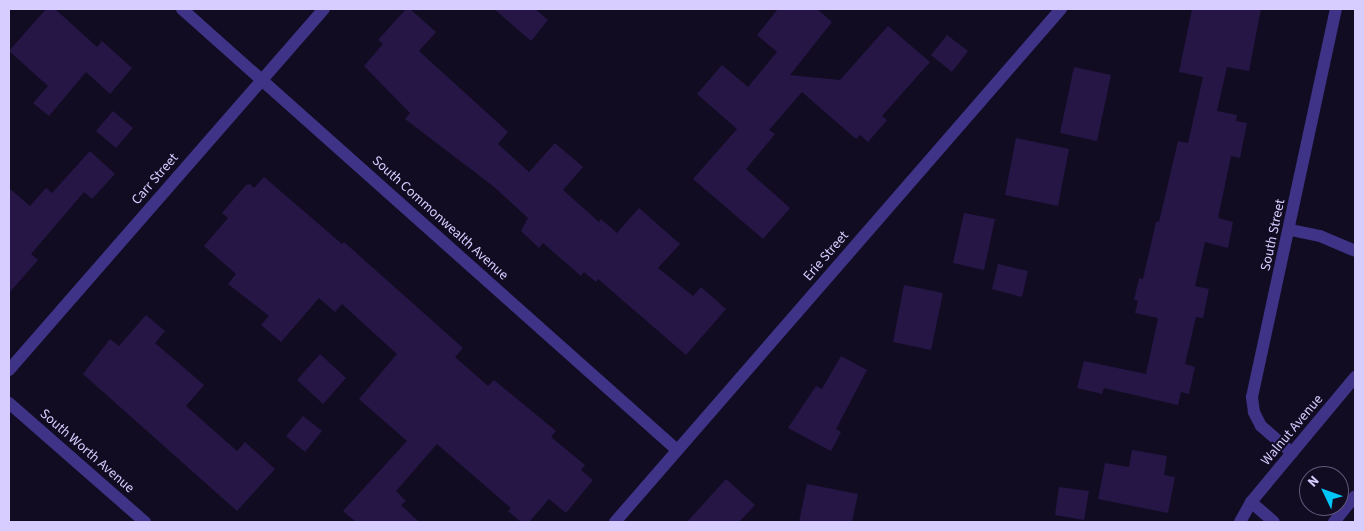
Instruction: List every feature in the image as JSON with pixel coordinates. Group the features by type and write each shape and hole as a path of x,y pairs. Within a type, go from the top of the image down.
{"street":[{"name":"South Commonwealth Avenue","path":"182,9 677,450"},
{"name":"Carr Street","path":"9,370 324,9"},
{"name":"Erie Street","path":"615,522 1061,9"},
{"name":"South Street","path":"1292,452 1261,426 1254,412 1252,398 1290,230 1336,9"},
{"path":"1290,230 1320,236 1355,251"},
{"name":"Walnut Avenue","path":"1251,502 1354,380"},
{"name":"South Worth Avenue","path":"9,403 145,522"},
{"path":"1334,522 1355,496"},
{"path":"1240,522 1251,502 1274,522"}],"building":[{"path":"46,9 55,9 97,47 102,41 132,68 110,94 86,72 49,116 33,103 48,86 9,51"},
{"path":"406,9 410,9 436,32 419,51 508,132 498,144 529,172 555,143 583,167 563,190 599,222 601,219 617,233 639,208 680,244 658,268 693,296 701,287 726,309 686,355 598,279 596,282 584,272 581,276 543,243 539,248 521,231 528,218 493,186 405,119 410,113 364,66 383,44 378,40"},
{"path":"494,9 535,9 548,20 531,41"},
{"path":"778,9 817,9 832,22 790,75 840,80 888,26 930,62 882,116 887,120 868,142 860,135 856,139 802,92 769,130 775,134 746,169 790,208 763,239 693,179 737,129 697,94 722,65 748,87 777,52 757,35"},
{"path":"1192,9 1261,9 1249,71 1227,67 1217,111 1237,115 1236,121 1247,123 1240,158 1231,156 1218,218 1233,222 1228,248 1205,242 1195,286 1209,289 1203,318 1196,317 1185,364 1195,367 1189,394 1181,392 1178,405 1104,388 1102,394 1077,388 1084,361 1146,374 1158,318 1135,313 1138,301 1134,300 1139,278 1143,279 1156,222 1159,222 1178,141 1188,143 1203,77 1179,72"},
{"path":"947,35 968,51 952,72 931,55"},
{"path":"1074,67 1111,75 1097,141 1060,133"},
{"path":"113,111 133,128 116,148 96,131"},
{"path":"1016,138 1069,149 1058,206 1005,195"},
{"path":"90,151 115,174 92,199 84,192 31,254 38,260 9,293 9,188 30,206 46,188 52,193"},
{"path":"264,177 342,244 344,242 463,348 455,357 488,386 494,380 556,431 551,437 585,465 581,470 593,480 566,513 549,499 529,522 521,522 508,511 511,508 437,444 396,491 406,501 401,505 419,522 356,522 343,511 407,441 359,399 397,354 342,304 335,312 319,298 281,342 261,325 269,316 228,284 236,274 204,246 228,218 222,213 246,185 250,184 254,188"},
{"path":"964,213 995,219 984,270 953,263"},
{"path":"998,264 1028,271 1022,297 992,289"},
{"path":"904,285 943,293 931,350 893,342"},
{"path":"146,315 165,331 155,343 204,385 186,406 237,451 245,442 275,469 237,511 83,374 110,339 119,346"},
{"path":"320,354 346,378 323,404 297,380"},
{"path":"841,356 867,370 836,429 841,432 831,451 788,428 816,386 822,389"},
{"path":"303,416 322,431 305,452 286,436"},
{"path":"1132,450 1167,456 1164,475 1175,477 1168,513 1098,499 1105,463 1129,467"},
{"path":"726,479 755,505 739,522 687,522"},
{"path":"807,484 858,494 852,522 799,522"},
{"path":"1059,487 1089,491 1084,520 1055,515"}]}
